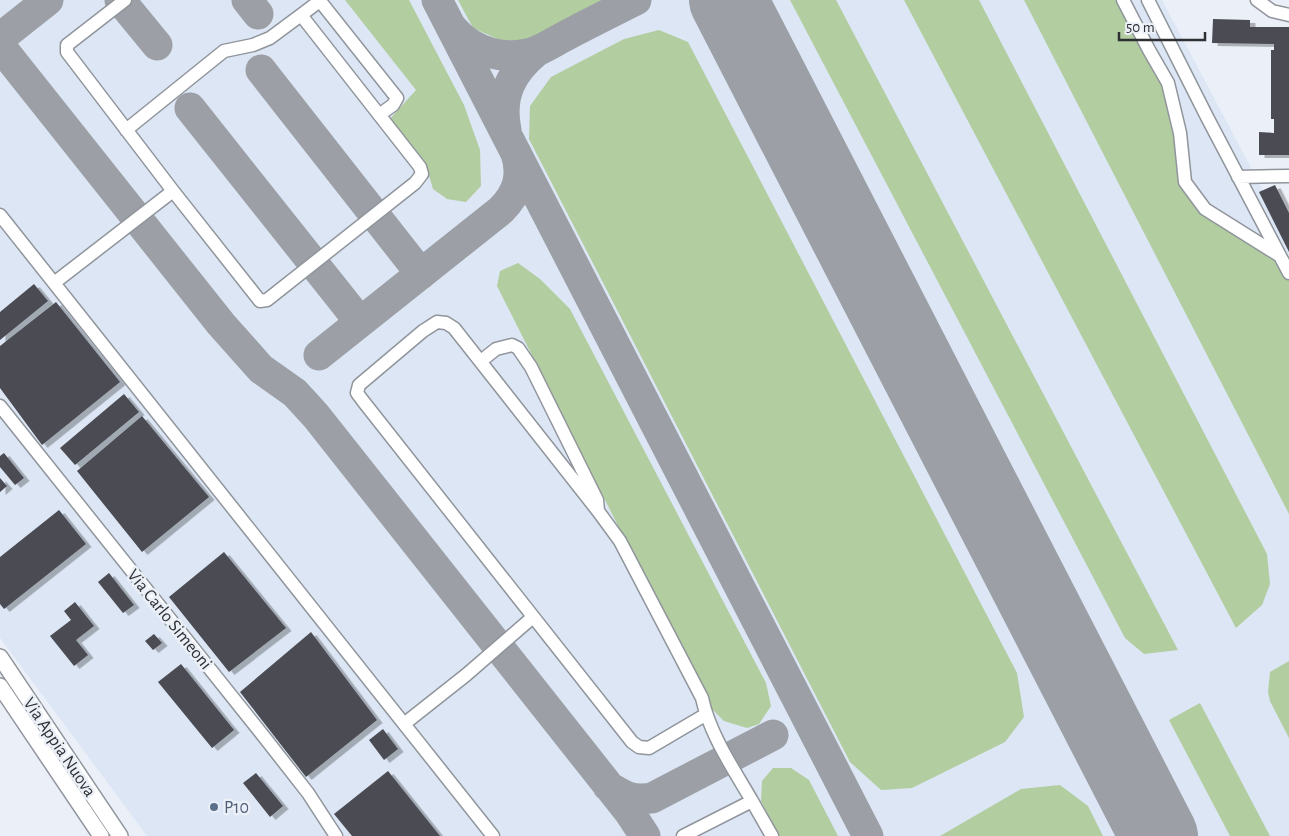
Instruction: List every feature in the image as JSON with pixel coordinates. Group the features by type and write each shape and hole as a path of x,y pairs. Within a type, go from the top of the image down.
{"main road":[{"name":"Via Appia Nuova","path":"0,657 120,836"},
{"name":"Via Appia Nuova","path":"0,686 100,836"}],"street":[{"path":"124,0 67,45 67,52 260,301 267,300 415,183 422,174 420,167 301,15"},
{"path":"126,130 224,51 253,45 270,38 321,0 397,98 393,105 379,115"},
{"path":"1123,0 1168,83 1180,133 1185,182 1205,209 1280,256"},
{"path":"1148,0 1289,273"},
{"path":"1257,0 1272,11 1289,15"},
{"path":"1238,177 1288,177"},
{"path":"54,283 173,191"},
{"path":"0,215 493,836"},
{"path":"705,715 649,748 639,747 632,742 357,392 359,385 423,330 437,322 446,323 454,328 620,541 702,698 705,715 722,750 772,836"},
{"path":"481,361 496,349 512,345 518,348 531,367 583,471 597,500 598,511"},
{"name":"Via Carlo Simeoni","path":"0,406 265,738 308,794 336,836"},
{"path":"404,724 466,675 533,617"},
{"path":"683,836 752,801"}],"shaded area":[{"path":"0,0 1162,0 1289,239 1289,836 147,836 0,638"}],"green space":[{"path":"345,0 409,0 464,105 480,150 481,186 466,202 447,199 433,189 428,172 388,121 416,90"},
{"path":"458,0 605,0 535,39 502,41 473,28"},
{"path":"790,0 836,0 1178,650 1144,654 1125,638"},
{"path":"904,0 979,0 1267,554 1270,584 1262,605 1236,628"},
{"path":"1024,0 1123,0 1168,83 1185,182 1205,209 1280,256 1289,273 1289,514"},
{"path":"659,30 688,42 1017,673 1024,717 1005,742 912,788 881,790 850,762 529,139 530,106 551,77 624,39"},
{"path":"518,263 540,279 570,309 766,683 771,706 759,724 747,728 724,721 709,706 497,286 500,271"},
{"path":"1289,661 1289,738 1270,701 1268,692 1270,672"},
{"path":"1200,703 1270,836 1230,836 1169,720"},
{"path":"773,768 791,768 809,780 838,836 779,836 761,801 762,781"},
{"path":"1060,785 1088,806 1103,836 940,836 1021,789"}],"building":[{"path":"1213,19 1250,20 1250,27 1289,27 1289,155 1259,155 1259,132 1274,133 1274,119 1271,119 1271,50 1274,50 1274,44 1212,43"},
{"path":"1275,185 1289,213 1289,252 1259,192"},
{"path":"34,284 48,301 0,340 0,312"},
{"path":"56,302 120,382 42,445 0,388 0,346"},
{"path":"124,394 139,412 75,465 60,448"},
{"path":"142,416 209,497 142,552 77,471"},
{"path":"4,453 24,478 15,485 0,467 0,456"},
{"path":"0,478 7,486 0,492"},
{"path":"59,510 86,544 4,609 0,604 0,557"},
{"path":"224,552 286,628 229,672 169,597"},
{"path":"109,573 134,605 123,613 98,582"},
{"path":"75,602 94,626 76,640 88,655 74,666 50,636 71,620 64,611"},
{"path":"311,632 377,720 306,777 240,692"},
{"path":"154,634 162,643 153,650 145,641"},
{"path":"181,664 234,730 212,748 158,682"},
{"path":"383,729 398,749 384,760 369,740"},
{"path":"388,771 440,836 352,836 334,814"},
{"path":"256,773 283,806 270,817 243,783"}],"taxiway":[{"path":"0,38 48,0"},
{"path":"120,0 157,45"},
{"path":"247,0 258,14"},
{"path":"437,0 868,836"},
{"path":"453,29 470,44 480,49 491,53 514,56 537,51 636,0"},
{"path":"725,0 734,12"},
{"path":"0,46 221,324 261,369 295,393 316,416 630,813 645,836"},
{"path":"506,130 504,106 509,86 520,67 537,51"},
{"path":"261,70 421,274"},
{"path":"190,108 360,322"},
{"path":"319,355 507,204 518,184 519,169 516,153"},
{"path":"608,786 629,797 639,799 652,798 773,735"}],"runway":[{"path":"728,0 1159,836"}],"place":[{"name":"P10","path":"214,807"}]}
